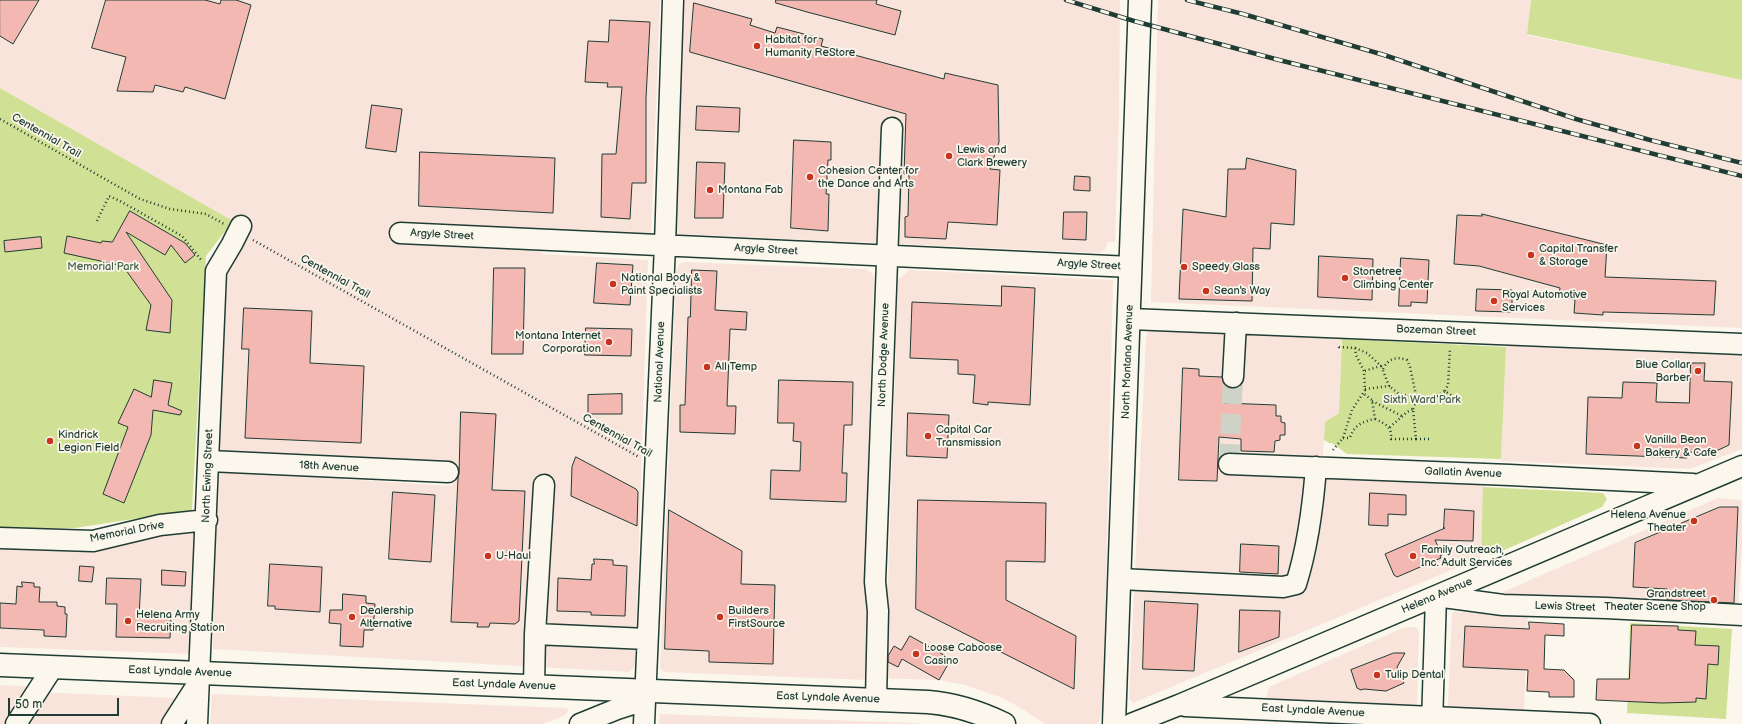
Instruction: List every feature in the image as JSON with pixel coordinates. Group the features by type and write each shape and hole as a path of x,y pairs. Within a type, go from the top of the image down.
{"main road":[{"name":"North Montana Avenue","path":"1114,724 1130,319 1140,0"},
{"name":"East Lyndale Avenue","path":"0,665 199,677 534,686 645,696 876,699 945,703 968,708 1004,724"}],"street":[{"name":"National Avenue","path":"644,724 665,246 672,0"},
{"name":"North Dodge Avenue","path":"876,699 878,611 874,582 892,128"},
{"name":"North Ewing Street","path":"198,724 216,271 240,229"},
{"name":"Argyle Street","path":"400,233 1131,267"},
{"name":"Bozeman Street","path":"1130,319 1742,344"},
{"path":"1233,377 1236,323"},
{"name":"18th Avenue","path":"209,461 448,472"},
{"name":"Gallatin Avenue","path":"1230,464 1510,475 1697,485"},
{"name":"Helena Avenue","path":"1131,724 1742,466"},
{"path":"1120,579 1283,587 1296,584 1302,566 1313,504 1316,467"},
{"path":"534,686 535,634 544,485"},
{"name":"Memorial Drive","path":"0,538 93,541 160,525 206,520"},
{"path":"1432,720 1436,596"},
{"name":"Lewis Street","path":"1436,596 1503,605 1606,608 1742,615"},
{"path":"535,634 647,639"},
{"path":"16,724 53,667"},
{"path":"172,724 199,677"},
{"path":"580,724 645,696"},
{"name":"East Lyndale Avenue","path":"1179,705 1274,717 1590,724"}],"path":[{"name":"Centennial Trail","path":"0,119 140,199 170,210 206,214 240,229 655,466"},
{"path":"96,221 109,196 182,236 207,267"},
{"path":"1339,343 1339,346 1355,348 1370,356 1382,368 1389,386 1402,395 1414,397 1416,395"},
{"path":"1417,399 1437,396 1445,391 1448,385 1450,343"},
{"path":"1333,450 1343,438 1352,410 1364,394 1364,372 1356,355 1355,348"},
{"path":"1364,372 1382,368 1393,358 1407,360 1417,399 1413,409 1416,439"},
{"path":"1365,389 1389,386"},
{"path":"1445,391 1455,398"},
{"path":"1364,394 1402,416"},
{"path":"1372,400 1375,419"},
{"path":"1389,428 1402,416 1413,409"},
{"path":"1343,438 1350,438 1356,427 1368,420 1375,419 1389,428 1391,439 1430,439"}],"shaded area":[{"path":"0,0 660,0 651,238 542,230 541,254 648,260 635,666 629,672 213,649 214,471 452,486 453,463 213,451 224,268 233,221 0,88"},
{"path":"682,0 1120,0 1119,114 1115,242 1108,242 1105,249 1100,253 676,234"},
{"path":"1158,0 1531,0 1527,35 1742,80 1742,328 1151,302"},
{"path":"684,262 866,269 872,273 874,278 864,582 888,584 898,280 909,270 1113,280 1103,710 1099,722 1095,724 1045,724 1021,708 1000,697 965,685 939,680 870,678 867,680 664,672 660,668 676,272 679,264"},
{"path":"1153,328 1342,337 1339,413 1325,422 1323,457 1316,457 1315,477 1484,485 1480,558 1133,703 1129,698 1146,338 1148,331"},
{"path":"1506,342 1742,352 1742,449 1690,469 1501,461"},
{"path":"1718,498 1742,500 1742,547 1738,607 1506,598 1503,592"},
{"path":"195,531 192,654 0,647 0,543 152,532"},
{"path":"1452,613 1528,615 1524,711 1449,707"},
{"path":"1416,627 1419,632 1417,705 1270,700 1266,698 1269,687 1403,628"},
{"path":"0,685 40,687 38,692 177,698 159,724 0,724"},
{"path":"212,694 566,708 569,710 565,715 543,724 210,724"},
{"path":"660,714 915,723 923,724 659,724"}],"green space":[{"path":"1531,0 1742,0 1742,80 1527,34"},
{"name":"Memorial Park","path":"0,88 233,221 206,256 192,510 75,528 0,530"},
{"name":"Sixth Ward Park","path":"1342,339 1506,347 1501,459 1347,454 1332,443 1324,440 1325,422 1339,413"},
{"path":"1483,487 1603,493 1607,499 1602,507 1493,555 1481,553"},
{"path":"1630,623 1732,629 1726,719 1627,713"}],"building":[{"path":"0,0 39,0 13,44 0,36"},
{"path":"106,0 205,0 220,4 221,0 236,0 251,5 225,99 185,87 183,92 155,85 153,92 117,91 126,57 92,48"},
{"path":"776,0 877,0 876,4 901,11 895,35 776,3"},
{"name":"Lewis and Clark Brewery","path":"694,3 752,19 750,25 775,33 777,27 823,39 821,46 944,79 945,73 998,85 999,142 990,169 1000,170 997,225 948,222 946,239 905,237 905,217 908,216 909,175 904,174 906,114 690,52"},
{"path":"610,20 650,22 646,98 646,183 632,183 630,219 601,217 602,154 616,154 622,87 607,87 608,83 585,82 588,41 608,42"},
{"path":"372,105 402,109 396,152 366,148"},
{"path":"697,106 740,108 739,132 696,130"},
{"name":"Cohesion Center for the Dance and Arts","path":"794,140 831,142 831,160 828,160 826,194 829,194 828,231 791,228"},
{"path":"420,152 555,158 553,213 419,206"},
{"path":"1247,158 1296,170 1294,225 1271,223 1270,249 1253,248 1252,301 1179,299 1183,209 1226,217 1228,169 1245,169"},
{"name":"Montana Fab","path":"697,162 725,163 723,218 695,218"},
{"path":"1075,176 1090,177 1090,191 1074,190"},
{"path":"130,211 185,243 195,255 185,263 171,245 165,255 126,232 172,300 170,333 146,330 151,305 123,266 64,253 67,236 101,243 102,241 112,242"},
{"path":"1064,212 1087,212 1086,240 1063,239"},
{"name":"Capital Transfer & Storage","path":"1482,214 1607,245 1605,277 1716,281 1714,315 1603,312 1603,315 1574,313 1575,300 1559,295 1560,288 1479,266 1454,264 1457,215 1482,216"},
{"path":"41,237 42,248 5,252 4,241"},
{"name":"Stonetree Climbing Center","path":"1319,256 1373,259 1372,300 1318,297"},
{"path":"1401,258 1429,260 1427,303 1411,302 1411,306 1399,306"},
{"name":"National Body & Paint Specialists","path":"597,263 633,265 630,305 594,303"},
{"path":"494,268 525,268 523,354 492,354"},
{"path":"692,270 717,271 715,310 747,312 746,330 730,329 727,406 736,406 735,434 680,432 680,405 685,405 688,317 690,317"},
{"path":"1002,286 1035,288 1030,405 988,402 988,405 973,403 975,375 958,374 958,360 910,358 912,302 1001,306"},
{"name":"Royal Automotive Services","path":"1477,289 1512,290 1512,312 1476,311"},
{"path":"244,308 312,311 310,363 364,366 361,443 245,438 249,349 242,349"},
{"name":"Montana Internet Corporation","path":"586,328 632,329 631,356 585,355"},
{"path":"1691,363 1705,363 1704,381 1732,382 1729,445 1712,453 1687,452 1687,458 1586,454 1588,397 1622,398 1623,382 1657,383 1656,402 1689,403"},
{"path":"1183,368 1199,369 1199,376 1222,377 1224,384 1224,403 1276,405 1276,416 1281,416 1281,422 1285,423 1285,435 1280,435 1280,440 1275,441 1274,452 1241,451 1241,439 1219,437 1217,481 1179,480"},
{"path":"154,380 172,383 168,405 182,411 180,415 153,410 151,435 124,503 103,494 128,427 118,423 134,389 151,397"},
{"path":"779,380 853,382 852,425 844,425 842,473 847,473 846,502 770,499 771,470 800,471 801,442 793,441 794,423 778,423"},
{"path":"622,394 622,414 588,414 588,395"},
{"name":"U-Haul","path":"461,412 496,414 492,490 525,491 519,621 515,624 490,623 489,627 477,627 478,623 451,622"},
{"name":"Capital Car Transmission","path":"908,413 949,415 947,458 907,456"},
{"path":"576,457 636,489 638,492 637,526 571,496 572,467"},
{"path":"393,492 435,495 431,562 389,559"},
{"path":"1370,493 1406,495 1406,515 1388,514 1388,526 1369,525"},
{"path":"918,500 1046,503 1045,562 1006,561 1006,600 1076,636 1074,689 916,609"},
{"path":"1720,507 1738,507 1734,603 1667,600 1667,589 1633,587 1635,543"},
{"path":"1445,509 1474,511 1473,541 1435,540 1442,555 1440,556 1441,558 1397,577 1394,575 1385,554 1445,528"},
{"name":"Builders FirstSource","path":"669,510 742,551 741,584 775,585 773,664 709,662 709,651 665,649"},
{"path":"1241,544 1279,546 1278,574 1240,572"},
{"name":"U-Haul","path":"594,559 613,560 613,565 627,566 625,616 591,615 591,612 557,611 558,578 591,580 592,564 594,564"},
{"path":"270,564 322,567 320,612 275,609 275,606 268,606"},
{"path":"80,566 94,567 92,582 79,581"},
{"path":"162,570 186,572 185,586 162,585"},
{"name":"Helena Army Recruiting Station","path":"107,578 141,579 139,617 171,618 170,638 116,637 117,604 106,604"},
{"path":"22,582 34,583 34,587 40,587 39,602 57,602 57,606 65,607 65,614 67,614 66,637 44,636 44,630 0,628 0,603 16,604 17,586 22,587"},
{"name":"Dealership Alternative","path":"343,594 366,596 366,603 375,604 373,630 364,630 363,647 340,646 341,624 329,623 330,610 342,610"},
{"path":"1145,601 1198,604 1194,671 1143,669"},
{"path":"1240,610 1280,611 1279,637 1239,652"},
{"path":"1529,622 1564,624 1564,636 1545,635 1544,669 1564,670 1574,680 1574,697 1549,697 1549,692 1527,691 1528,670 1463,667 1465,626 1529,629"},
{"path":"1632,625 1678,626 1678,630 1696,631 1695,645 1719,646 1718,665 1708,664 1706,699 1696,698 1696,702 1662,703 1596,700 1597,679 1629,679"},
{"name":"Loose Caboose Casino","path":"910,636 951,659 939,680 902,659 898,667 888,662 888,656 894,646 901,650"},
{"name":"Tulip Dental","path":"1394,653 1405,653 1397,667 1404,683 1386,691 1361,690 1357,688 1351,670"}],"tunnel":[{"path":"1229,464 1233,377"}],"railway":[{"path":"1066,0 1134,21 1279,60 1742,176"},
{"path":"1187,0 1243,14 1384,55 1576,119 1650,140 1742,163"}],"place":[{"name":"Habitat for Humanity ReStore","path":"757,46"},
{"name":"Lewis and Clark Brewery","path":"949,156"},
{"name":"Cohesion Center for the Dance and Arts","path":"810,177"},
{"name":"Montana Fab","path":"710,190"},
{"name":"Capital Transfer & Storage","path":"1531,255"},
{"name":"Speedy Glass","path":"1184,267"},
{"name":"Stonetree Climbing Center","path":"1345,278"},
{"name":"National Body & Paint Specialists","path":"613,284"},
{"name":"Sean's Way","path":"1206,291"},
{"name":"Royal Automotive Services","path":"1494,301"},
{"name":"Montana Internet Corporation","path":"609,342"},
{"name":"All Temp","path":"707,367"},
{"name":"Blue Collar Barber","path":"1698,371"},
{"name":"Capital Car Transmission","path":"928,436"},
{"name":"Kindrick Legion Field","path":"50,441"},
{"name":"Vanilla Bean Bakery & Cafe","path":"1637,446"},
{"name":"Helena Avenue Theater","path":"1694,521"},
{"name":"U-Haul","path":"488,556"},
{"name":"Family Outreach, Inc. Adult Services","path":"1413,556"},
{"name":"Grandstreet Theater Scene Shop","path":"1714,600"},
{"name":"Dealership Alternative","path":"352,617"},
{"name":"Builders FirstSource","path":"720,617"},
{"name":"Helena Army Recruiting Station","path":"128,621"},
{"name":"Loose Caboose Casino","path":"916,654"},
{"name":"Tulip Dental","path":"1377,675"}]}
